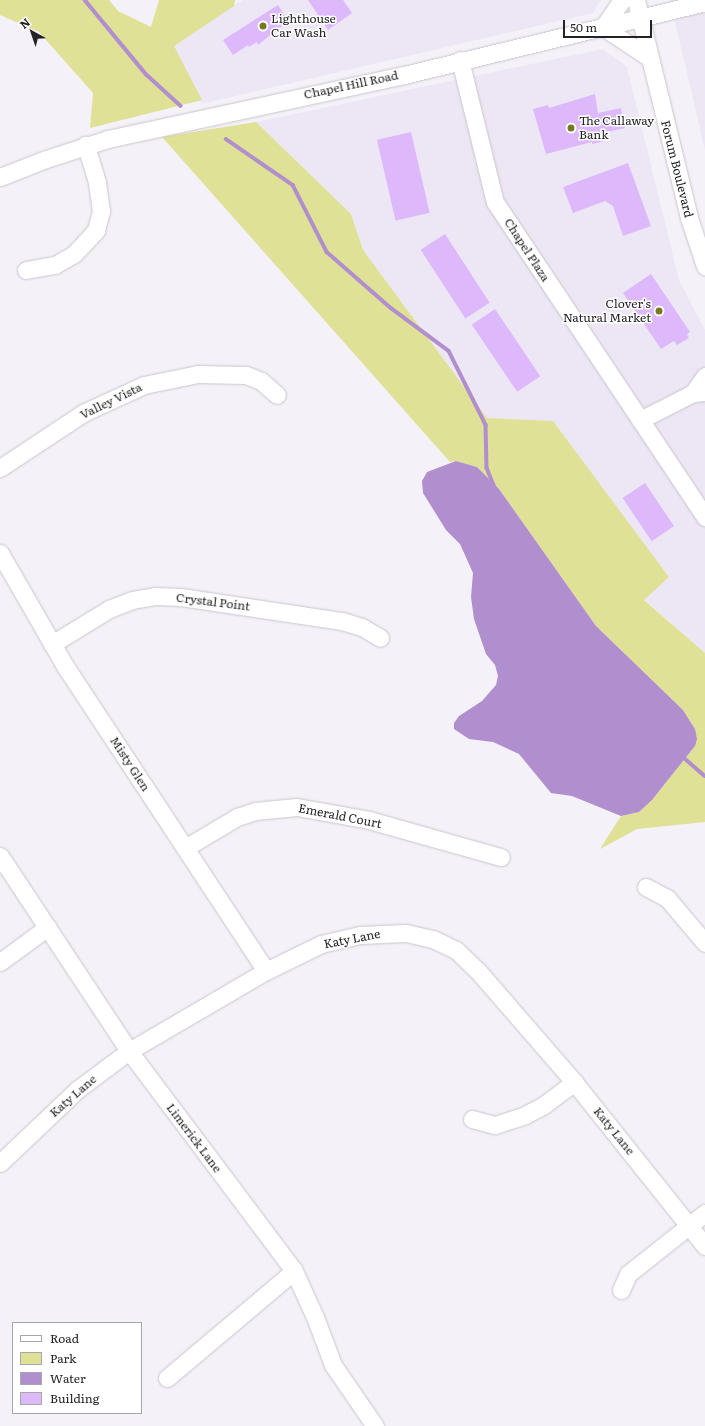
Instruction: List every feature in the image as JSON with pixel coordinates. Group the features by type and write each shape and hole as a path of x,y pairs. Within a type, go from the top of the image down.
{"street":[{"path":"622,0 604,27 650,58"},
{"name":"Forum Boulevard","path":"636,0 689,218 705,266"},
{"name":"Chapel Hill Road","path":"0,177 86,145 604,27 705,2"},
{"name":"Chapel Plaza","path":"460,60 495,202 705,517"},
{"path":"26,270 55,265 74,254 96,230 100,211 97,182 86,145"},
{"name":"Valley Vista","path":"0,468 83,413 144,384 198,374 246,375 261,381 277,395"},
{"path":"640,420 699,393 705,376"},
{"name":"Misty Glen","path":"0,553 52,644 266,971"},
{"name":"Crystal Point","path":"52,644 109,609 132,600 155,596 181,597 342,620 362,627 380,638"},
{"name":"Emerald Court","path":"185,848 237,817 255,812 296,807 369,820 501,857"},
{"name":"Limerick Lane","path":"0,856 129,1050 294,1271 315,1317 333,1365 376,1426"},
{"path":"646,887 667,898 705,943"},
{"path":"0,962 48,927"},
{"name":"Katy Lane","path":"0,1163 78,1089 129,1050 266,971 321,944 360,935 394,932 433,939 456,950 478,971 574,1082 690,1225 705,1246"},
{"path":"472,1119 495,1125 525,1115 544,1105 574,1082"},
{"path":"621,1290 628,1274 705,1212"},
{"path":"167,1378 294,1271"}],"shaded area":[{"path":"243,0 601,0 593,13 201,104 170,46"},
{"path":"670,0 705,0 705,150"},
{"path":"603,49 627,67 679,280 705,330 705,653 644,599 669,577 553,421 487,418 363,250 351,214 256,122"}],"green space":[{"path":"0,0 109,0 118,11 151,27 159,0 235,0 234,6 174,46 202,100 90,128 93,93 39,32 0,15"},
{"path":"256,122 351,214 363,250 487,418 553,421 669,577 644,600 705,653 705,822 637,829 600,849 621,816 639,812 652,800 695,746 695,729 683,710 596,626 499,489 477,467 456,461 450,462 162,137"}],"water":[{"path":"456,461 477,467 499,489 596,626 683,710 695,729 697,739 695,746 652,800 639,812 621,816 572,796 551,793 519,754 493,742 469,739 454,729 454,723 459,716 482,701 496,685 498,676 495,665 486,654 474,619 471,597 473,573 460,544 446,530 423,493 422,481 427,472"}],"building":[{"path":"308,0 343,0 352,13 328,30"},
{"name":"Lighthouse Car Wash","path":"278,5 288,21 258,45 257,42 249,47 248,45 233,55 223,40"},
{"name":"The Callaway Bank","path":"595,94 598,113 621,108 625,128 603,133 604,141 592,144 592,142 546,154 533,109 548,105 549,108"},
{"path":"411,132 430,213 396,221 377,140"},
{"path":"628,163 651,226 623,236 613,206 605,201 573,213 563,187"},
{"path":"445,234 490,303 465,319 421,250"},
{"path":"651,274 690,332 687,334 689,338 677,345 674,341 661,349 623,293"},
{"path":"495,309 540,376 517,392 472,325"},
{"path":"645,483 674,526 652,541 623,498"}],"waterway":[{"path":"85,0 146,74 181,106"},
{"path":"226,139 293,185 327,252 391,308 449,351 486,425 487,468 495,488"},
{"path":"682,756 705,776"}],"place":[{"name":"Lighthouse Car Wash","path":"263,26"},
{"name":"The Callaway Bank","path":"571,128"},
{"name":"Clover's Natural Market","path":"659,311"}]}
